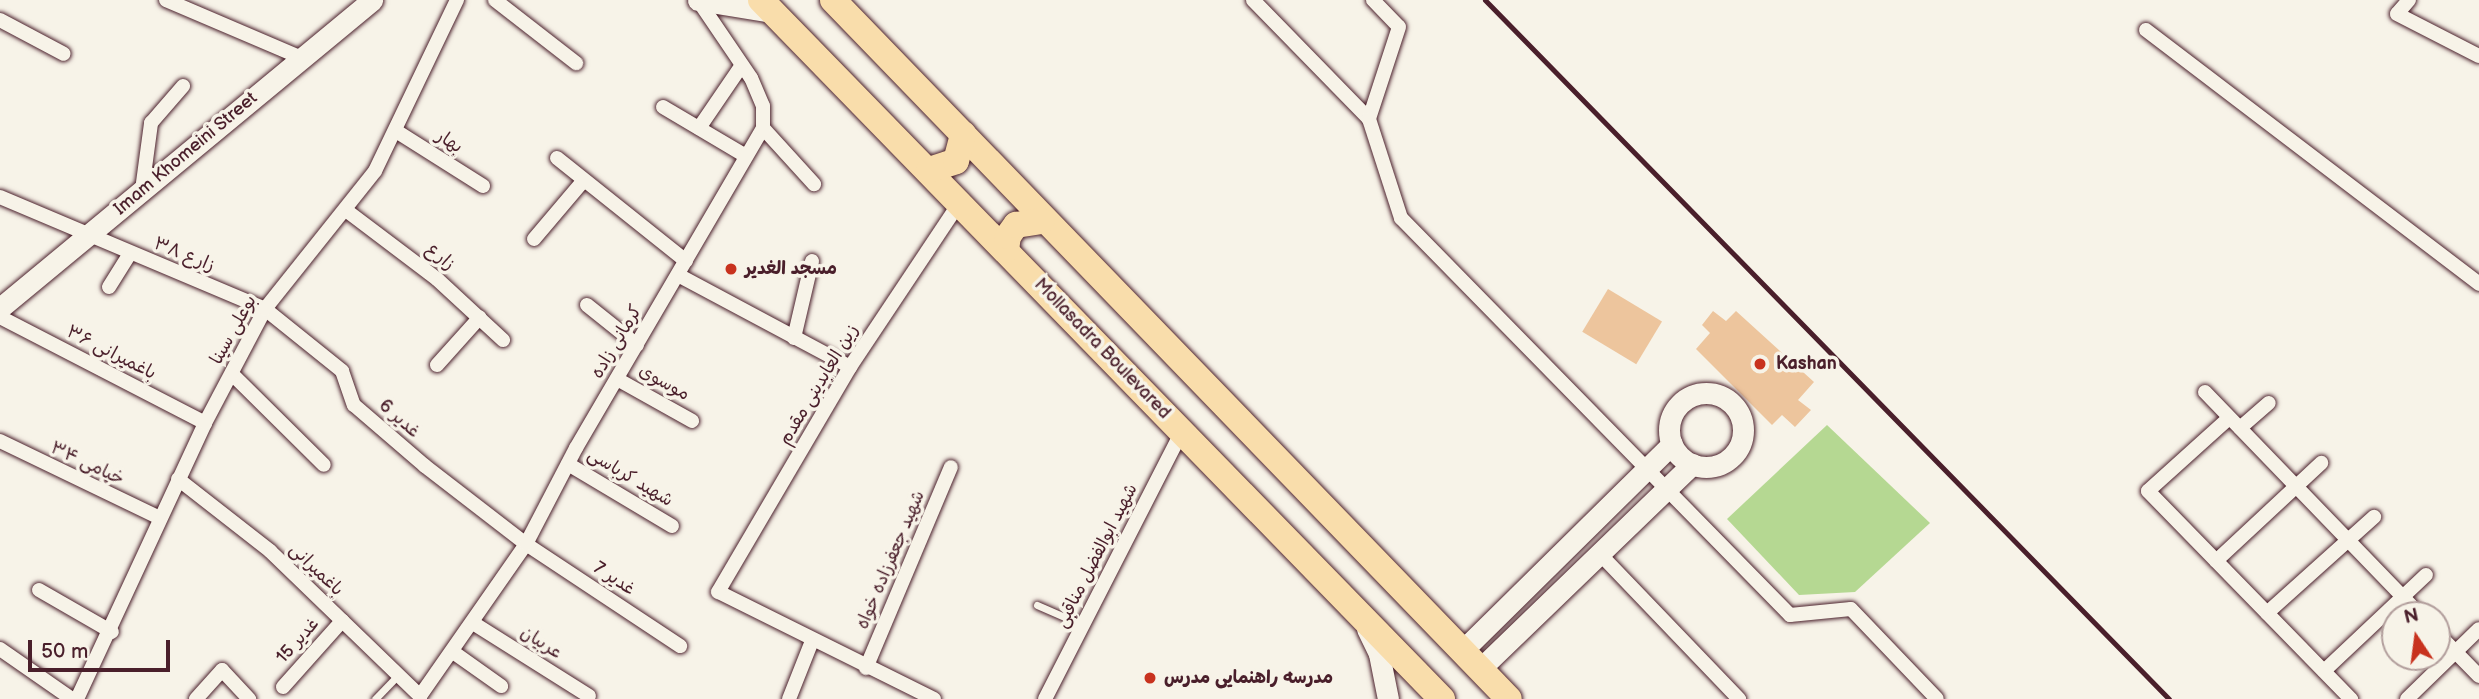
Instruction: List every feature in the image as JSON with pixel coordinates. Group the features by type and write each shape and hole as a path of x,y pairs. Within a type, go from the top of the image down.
{"highway":[{"path":"833,0 963,134 1042,221 1509,699"},
{"name":"Mollasadra Boulevared","path":"767,6 1442,699"},
{"path":"929,170 956,161 963,134"},
{"path":"1006,250 1008,236 1016,225 1028,219 1042,221"}],"street":[{"path":"166,0 302,58"},
{"name":"Imam Khomeini Street","path":"0,308 372,0"},
{"name":"بوعلی سینا","path":"77,699 112,632 178,479 265,309 346,211 396,131 457,0"},
{"path":"495,0 576,63"},
{"path":"698,0 767,6"},
{"path":"698,0 742,65 763,106 763,128 814,184"},
{"path":"1253,0 1369,119 1401,218 1668,487 1790,615 1851,609 1937,699"},
{"path":"1369,119 1399,27 1373,0"},
{"path":"2409,0 2397,14 2479,56"},
{"path":"0,20 64,54"},
{"path":"2146,30 2479,284"},
{"path":"699,128 742,65"},
{"path":"142,190 151,123 183,86"},
{"path":"663,107 747,156"},
{"name":"کرمانی زاده","path":"420,696 526,544 568,464 763,128"},
{"name":"بهار","path":"396,131 483,186"},
{"path":"557,158 686,261"},
{"path":"534,239 584,180"},
{"name":"زارع ۳۸","path":"0,197 265,309"},
{"name":"زین العابدینی مقدم","path":"812,641 718,593 850,367 960,202"},
{"name":"زارع","path":"346,211 415,261 503,340"},
{"path":"109,286 130,254"},
{"path":"794,338 812,261"},
{"path":"678,275 850,367"},
{"path":"587,305 637,345"},
{"name":"غدیر 6","path":"265,309 342,372 354,405 526,544"},
{"name":"باغمیرانی ۳۶","path":"0,317 205,423"},
{"path":"437,365 480,317"},
{"path":"232,374 324,466"},
{"name":"موسوی","path":"617,379 692,421"},
{"path":"1707,393 1730,401 1742,421 1744,432 1735,454 1715,466 1692,464 1672,444 1670,422 1683,401 1707,393"},
{"path":"2205,393 2406,601"},
{"path":"2269,403 2235,423 2148,491 2351,699"},
{"name":"شهید ابوالفضل مناقبی","path":"1045,699 1182,431"},
{"name":"خیامی ۳۴","path":"0,441 160,518"},
{"path":"1471,660 1581,533 1672,444"},
{"path":"2216,561 2321,463"},
{"name":"شهید کرباسی","path":"568,464 673,526"},
{"path":"1471,660 1600,554 1692,464"},
{"name":"شهید جعفرزاده خواه","path":"866,668 951,467"},
{"name":"باغمیرانی","path":"178,479 270,551 420,696"},
{"path":"2267,613 2374,517"},
{"path":"1581,533 1739,699"},
{"name":"غدیر 7","path":"526,544 680,646"},
{"path":"2324,671 2426,575"},
{"path":"39,590 112,632"},
{"path":"1360,615 1379,654 1388,699"},
{"name":"غدیر 15","path":"283,687 342,621"},
{"name":"عربیان","path":"473,623 589,696"},
{"path":"2407,699 2479,629"},
{"path":"789,699 812,641 934,699"},
{"path":"2451,648 2479,676"},
{"path":"0,649 72,699"},
{"path":"453,652 501,686"},
{"path":"196,699 222,670 249,699"}],"lane":[{"path":"1037,605 1083,625"},
{"path":"375,699 398,676"}],"green space":[{"path":"1827,425 1930,523 1855,592 1799,595 1727,519"}],"building":[{"path":"1608,289 1662,321 1636,364 1582,332"},
{"path":"1713,311 1726,321 1736,311 1814,382 1798,400 1811,410 1795,427 1782,415 1772,425 1696,349 1710,333 1702,325"}],"railway":[{"path":"1485,0 2169,699"}],"place":[{"name":"مسجد الغدیر","path":"731,269"},
{"name":"Kashan","path":"1760,364"},
{"name":"مدرسه راهنمایی مدرس","path":"1150,678"}]}
